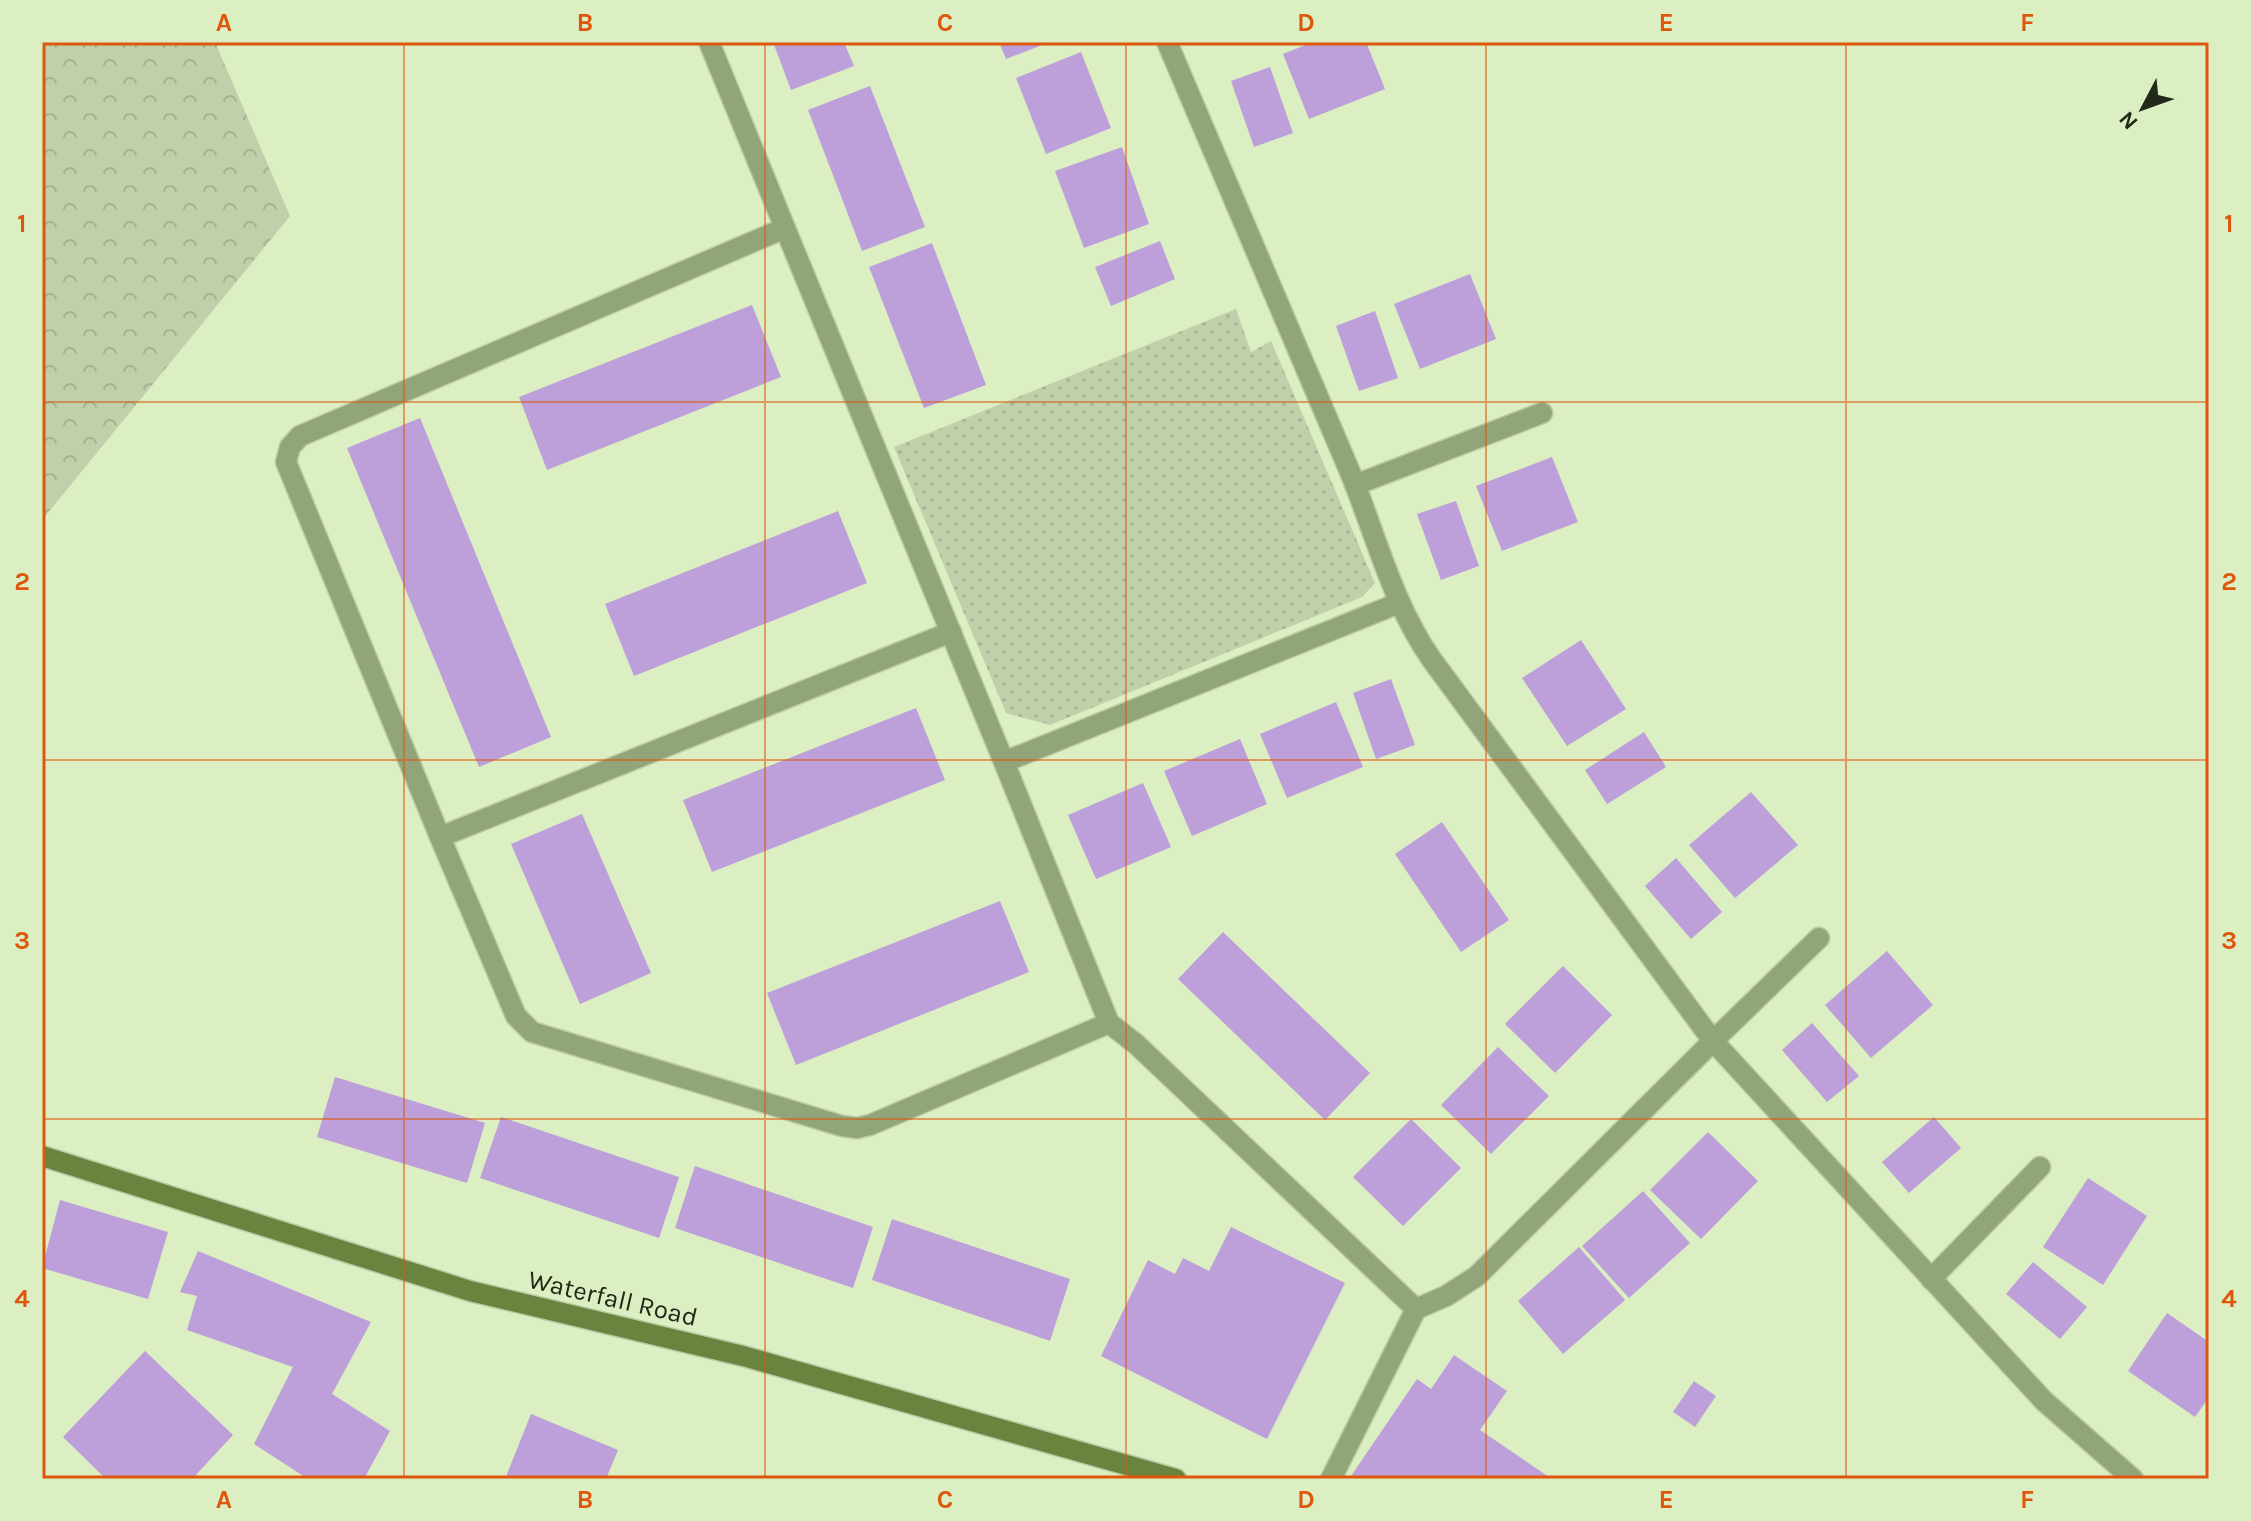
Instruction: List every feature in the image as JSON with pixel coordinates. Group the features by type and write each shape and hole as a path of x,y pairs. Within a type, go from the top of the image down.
{"street":[{"path":"709,42 1109,1023 1136,1044 1416,1309"},
{"path":"1173,44 1355,485 1399,603 1432,660 1713,1041 2044,1401 2133,1479"},
{"path":"785,228 300,436 290,447 286,462 516,1016 532,1032 857,1128 1109,1023"},
{"path":"1355,485 1542,413"},
{"path":"1004,762 1399,603"},
{"path":"440,837 951,632"},
{"path":"1331,1479 1416,1309 1446,1296 1477,1276 1819,938"},
{"name":"Waterfall Road","path":"42,1156 470,1291 743,1356 1176,1479"},
{"path":"1931,1279 2040,1167"}],"green space":[{"path":"42,42 215,42 290,216 42,520"},
{"path":"1236,309 1251,352 1271,341 1375,583 1362,597 1050,725 1006,713 894,447"}],"building":[{"path":"773,42 844,42 854,66 791,90"},
{"path":"999,42 1050,42 1006,59"},
{"path":"1313,42 1366,42 1385,89 1309,119 1283,54"},
{"path":"1081,52 1111,128 1046,154 1016,78"},
{"path":"1270,67 1293,133 1254,147 1231,81"},
{"path":"870,86 925,227 862,251 808,110"},
{"path":"1122,147 1149,224 1084,248 1055,171"},
{"path":"1160,241 1175,279 1111,306 1095,267"},
{"path":"932,243 986,385 924,408 869,267"},
{"path":"1470,274 1496,339 1420,369 1394,304"},
{"path":"752,305 781,377 547,470 519,397"},
{"path":"1375,311 1398,378 1359,391 1336,326"},
{"path":"420,418 551,737 479,767 347,448"},
{"path":"1552,457 1578,522 1502,551 1476,486"},
{"path":"1456,501 1479,566 1441,580 1417,514"},
{"path":"838,511 867,583 634,676 605,604"},
{"path":"1581,640 1626,709 1567,746 1522,678"},
{"path":"1391,679 1415,745 1376,759 1353,693"},
{"path":"1336,702 1363,767 1287,798 1260,734"},
{"path":"916,708 945,780 712,872 683,800"},
{"path":"1644,732 1666,767 1607,804 1585,770"},
{"path":"1240,739 1267,804 1192,836 1164,771"},
{"path":"1143,783 1171,847 1096,879 1068,815"},
{"path":"1751,792 1798,845 1735,898 1689,845"},
{"path":"582,814 651,973 580,1004 511,844"},
{"path":"1442,822 1509,920 1461,952 1395,854"},
{"path":"1676,858 1722,912 1691,939 1645,886"},
{"path":"1000,901 1029,972 796,1065 767,993"},
{"path":"1223,932 1370,1073 1325,1120 1178,979"},
{"path":"1887,951 1933,1005 1871,1058 1825,1005"},
{"path":"1563,966 1612,1015 1555,1073 1505,1024"},
{"path":"1812,1023 1859,1076 1827,1102 1782,1050"},
{"path":"1498,1047 1549,1096 1491,1154 1441,1105"},
{"path":"335,1077 485,1123 467,1183 317,1137"},
{"path":"501,1117 679,1177 659,1238 480,1178"},
{"path":"1934,1117 1961,1148 1909,1193 1882,1162"},
{"path":"1411,1119 1461,1168 1403,1226 1353,1177"},
{"path":"1708,1132 1758,1181 1701,1239 1650,1190"},
{"path":"695,1166 873,1227 853,1288 675,1228"},
{"path":"2088,1178 2147,1216 2103,1285 2043,1247"},
{"path":"1643,1191 1690,1243 1629,1298 1582,1246"},
{"path":"60,1200 168,1232 148,1299 42,1268"},
{"path":"892,1219 1070,1279 1050,1341 872,1280"},
{"path":"1231,1227 1345,1283 1267,1439 1101,1356 1148,1260 1175,1274 1183,1258 1209,1271"},
{"path":"1579,1247 1625,1300 1563,1354 1518,1301"},
{"path":"198,1251 371,1322 332,1394 390,1431 364,1479 308,1479 254,1444 293,1367 187,1330 197,1296 180,1292"},
{"path":"2033,1262 2087,1307 2060,1339 2006,1294"},
{"path":"2167,1313 2209,1342 2209,1397 2195,1417 2128,1371"},
{"path":"145,1351 233,1435 192,1479 106,1479 63,1437"},
{"path":"1454,1355 1507,1391 1480,1430 1552,1479 1349,1479 1417,1379 1431,1389"},
{"path":"1694,1381 1716,1396 1695,1427 1673,1412"},
{"path":"531,1414 618,1450 606,1479 505,1479"}]}
